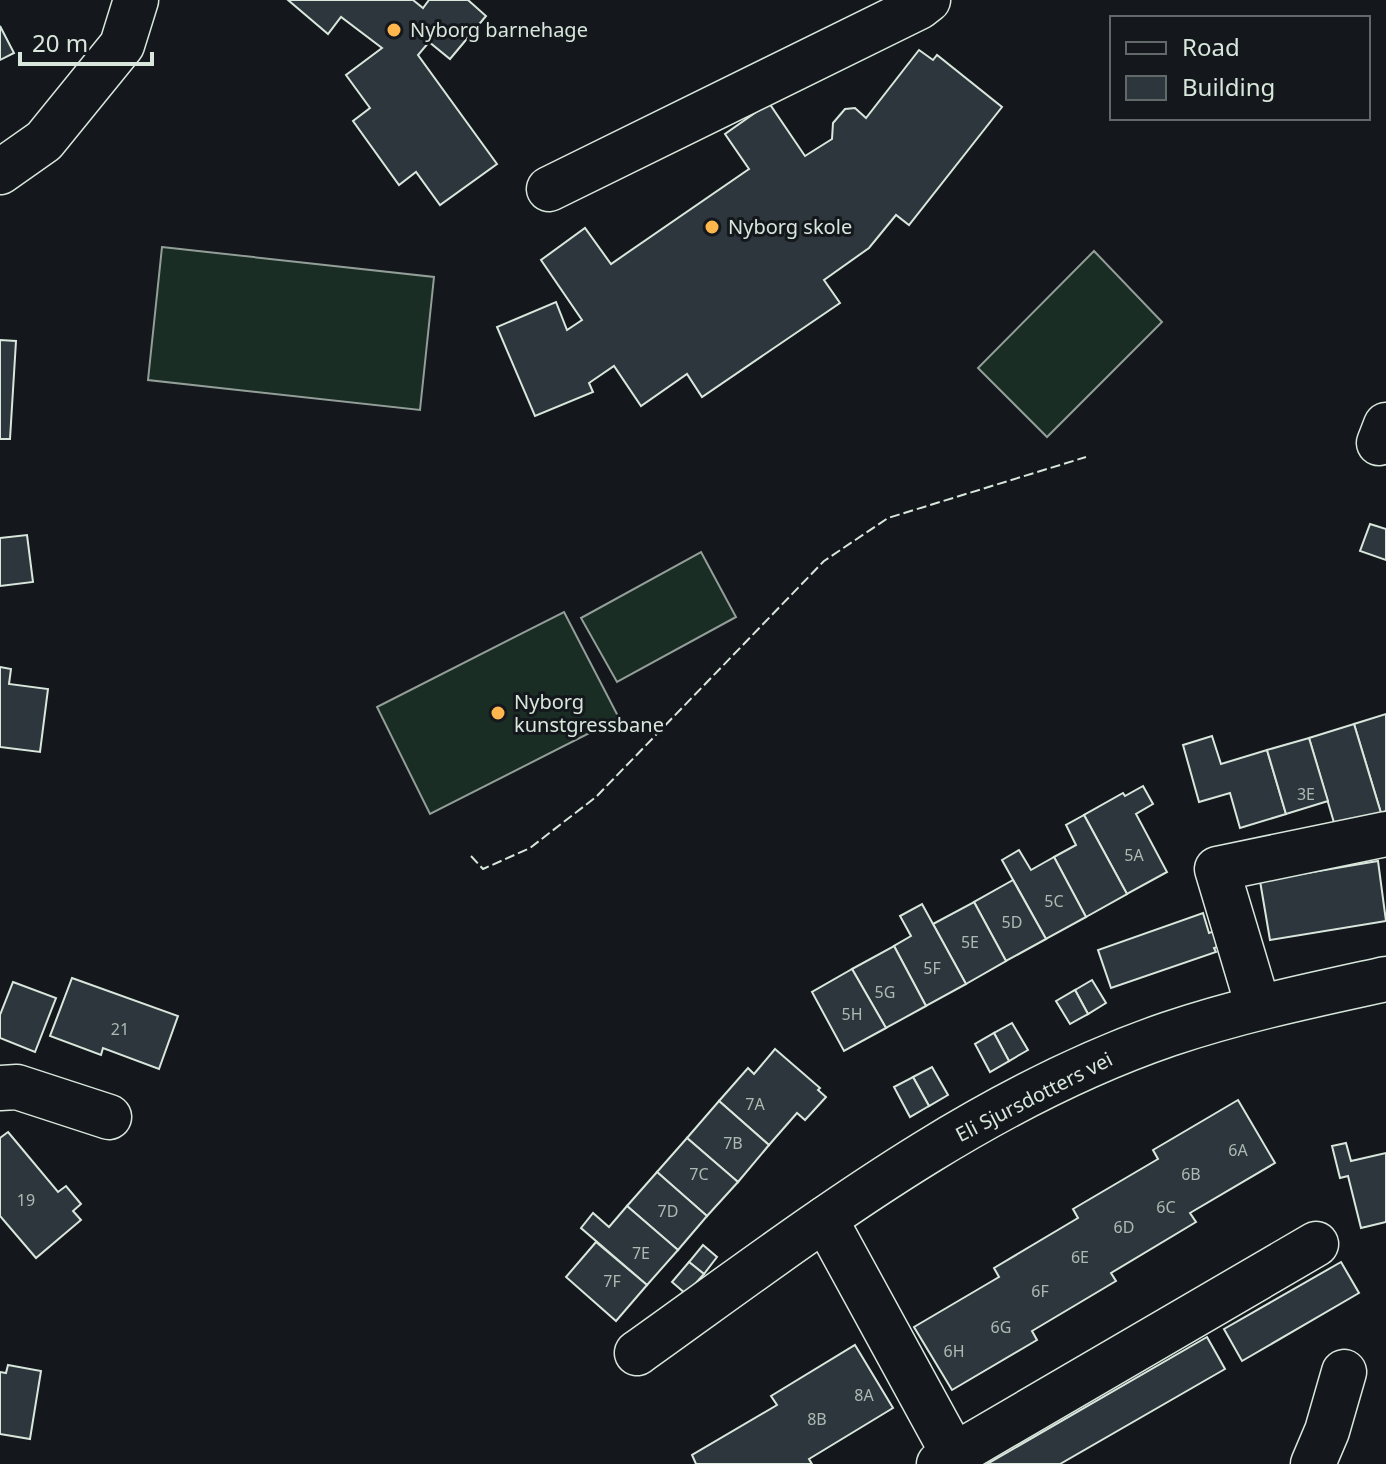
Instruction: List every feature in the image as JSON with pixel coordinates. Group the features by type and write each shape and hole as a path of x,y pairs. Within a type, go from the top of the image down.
{"street":[{"path":"0,172 44,141 122,45 136,0"},
{"path":"549,189 928,0"},
{"path":"1258,1006 1217,869 1386,834"},
{"name":"Eli Sjursdotters vei","path":"637,1353 825,1219 969,1127 1081,1070 1167,1035 1258,1006 1386,979"},
{"path":"0,1088 17,1087 109,1117"},
{"path":"825,1219 947,1459 1316,1244"},
{"path":"1313,1464 1327,1431 1344,1372"}],"green space":[{"path":"162,247 434,277 420,410 148,380"},
{"path":"1094,251 1162,322 1047,437 978,368"},
{"path":"701,552 736,617 617,682 581,618"},
{"name":"Nyborg kunstgressbane","path":"564,612 619,718 430,814 377,707"}],"building":[{"path":"288,0 413,0 423,8 429,0 468,0 486,16 450,59 429,42 418,55 497,164 440,205 416,172 399,185 353,121 370,108 346,75 382,48 341,17 328,34"},
{"path":"0,26 14,53 0,60"},
{"path":"919,50 933,60 937,55 1002,107 909,225 896,215 869,248 824,280 840,303 702,397 687,374 641,406 614,366 589,383 593,392 535,416 497,327 556,302 567,330 582,320 541,260 585,228 611,264 749,169 725,134 769,103 805,156 832,139 833,123 845,109 855,108 866,118"},
{"path":"0,340 16,341 10,439 0,439"},
{"path":"1370,524 1386,529 1386,560 1360,551"},
{"path":"27,535 33,582 0,586 0,538"},
{"path":"0,667 11,669 9,684 48,689 40,752 0,747"},
{"path":"1386,714 1386,811 1381,813 1354,724"},
{"path":"1354,724 1381,813 1335,826 1309,738"},
{"path":"1212,736 1221,764 1267,750 1286,814 1240,828 1230,793 1199,802 1183,745"},
{"path":"1309,738 1328,801 1286,814 1267,750"},
{"path":"1143,786 1153,804 1136,814 1167,872 1127,894 1084,815 1123,793 1125,796"},
{"path":"1084,815 1127,894 1086,917 1054,857 1076,845 1066,825"},
{"path":"1019,850 1031,870 1054,857 1086,917 1046,939 1002,860"},
{"path":"1378,861 1386,921 1270,940 1260,881"},
{"path":"1013,880 1046,939 1006,961 974,902"},
{"path":"974,902 1006,961 966,984 933,924"},
{"path":"922,904 966,984 926,1006 894,946 911,936 900,916"},
{"path":"1203,913 1209,933 1215,931 1220,946 1214,948 1216,952 1111,988 1098,950"},
{"path":"894,946 926,1006 886,1028 852,969"},
{"path":"852,969 886,1028 844,1051 812,992"},
{"path":"72,978 178,1016 159,1069 103,1048 101,1055 50,1036"},
{"path":"1092,980 1106,1003 1088,1014 1075,990"},
{"path":"13,982 56,998 35,1052 0,1038 0,1015"},
{"path":"1075,990 1088,1014 1070,1024 1056,1001"},
{"path":"1012,1023 1028,1050 1009,1061 994,1033"},
{"path":"994,1033 1009,1061 990,1072 975,1044"},
{"path":"775,1049 820,1088 818,1090 826,1097 805,1120 797,1113 769,1145 719,1101 748,1068 754,1074"},
{"path":"932,1067 948,1095 929,1106 913,1077"},
{"path":"913,1077 929,1106 910,1117 894,1087"},
{"path":"1238,1100 1275,1163 1190,1213 1196,1222 1111,1273 1116,1281 1032,1331 1037,1340 952,1390 914,1327 999,1277 994,1268 1078,1218 1073,1209 1158,1159 1153,1150"},
{"path":"719,1101 769,1145 738,1182 687,1138"},
{"path":"8,1132 58,1192 66,1186 81,1204 73,1211 81,1220 36,1258 0,1216 0,1138"},
{"path":"687,1138 738,1182 707,1216 657,1172"},
{"path":"1346,1143 1351,1161 1386,1153 1386,1222 1361,1228 1348,1176 1340,1178 1332,1146"},
{"path":"657,1172 707,1216 678,1250 627,1206"},
{"path":"627,1206 678,1250 647,1285 581,1228 593,1213 609,1227"},
{"path":"596,1242 647,1285 616,1321 566,1277"},
{"path":"703,1245 717,1257 704,1274 689,1262"},
{"path":"689,1262 704,1274 686,1294 672,1282"},
{"path":"1341,1262 1359,1293 1242,1361 1224,1329"},
{"path":"1207,1337 1225,1369 1060,1464 987,1464"},
{"path":"855,1345 893,1408 809,1459 812,1464 696,1464 692,1455 777,1405 771,1396"},
{"path":"8,1365 41,1371 30,1439 0,1434 0,1372 6,1373"}],"fence":[{"path":"471,856 483,869 530,848 596,797 824,561 888,518 1086,457"}],"place":[{"name":"Nyborg barnehage","path":"394,30"},
{"name":"Nyborg skole","path":"712,227"},
{"name":"Nyborg kunstgressbane","path":"498,713"}]}
